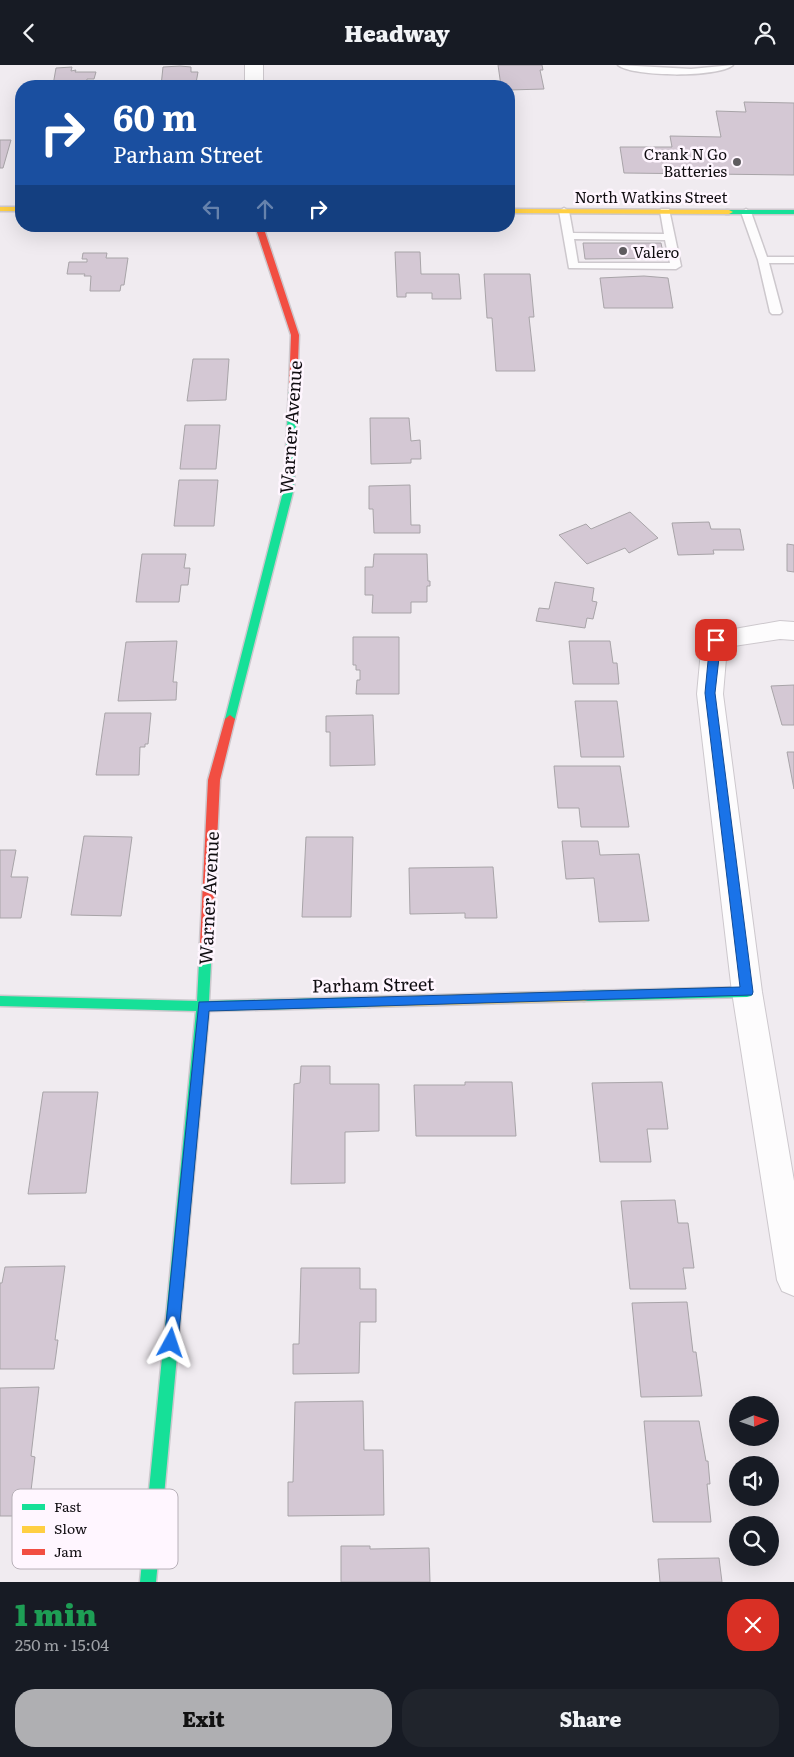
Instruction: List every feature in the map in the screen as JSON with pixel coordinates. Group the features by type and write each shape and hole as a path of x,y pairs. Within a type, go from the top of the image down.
{"street":[{"path":"254,65 254,80"},
{"path":"0,209 15,209"},
{"name":"North Watkins Street","path":"515,211 794,212"},
{"name":"Warner Avenue","path":"157,1489 203,1006 214,780 289,488 295,335 261,232"},
{"path":"794,631 780,630 716,640 710,693 747,992 794,1280"},
{"name":"Parham Street","path":"0,1001 203,1006 747,992"},
{"name":"Warner Avenue","path":"148,1582 149,1569"}],"lane":[{"path":"623,65 695,71 718,69 728,65"},
{"path":"564,211 573,266 610,262 640,262 676,266 665,211"},
{"path":"746,212 776,312"},
{"path":"568,236 608,240 670,237"},
{"path":"762,261 794,260"}],"building":[{"path":"498,65 542,65 543,70 540,70 544,89 515,90 515,80 500,80"},
{"path":"72,67 71,71 76,70 75,72 96,72 94,79 54,80 56,68"},
{"path":"163,67 191,67 191,72 198,72 197,80 162,80"},
{"path":"744,102 794,103 794,175 624,173 620,147 672,147 670,136 721,137 716,111 746,112"},
{"path":"0,140 11,140 3,168 0,168"},
{"name":"Valero","path":"583,243 661,243 664,258 585,259"},
{"path":"395,252 420,252 421,274 459,274 461,299 432,299 432,293 406,293 406,297 397,297"},
{"path":"83,253 107,253 106,258 128,258 124,285 121,285 120,291 90,291 91,276 67,274 69,262 87,262 87,259 82,259"},
{"path":"484,274 530,274 534,317 529,317 535,371 496,371 492,318 487,318"},
{"path":"644,276 668,278 673,308 604,308 600,278"},
{"path":"193,359 229,359 226,400 187,401"},
{"path":"370,418 409,418 411,441 420,440 421,459 411,459 411,463 371,464"},
{"path":"185,425 220,425 216,469 180,469"},
{"path":"179,480 218,480 214,526 174,526"},
{"path":"410,485 411,525 420,525 420,533 374,533 373,509 369,509 369,486"},
{"path":"630,512 658,538 629,553 625,548 587,564 559,535 586,524 591,529"},
{"path":"709,522 711,529 740,529 744,550 713,550 714,554 678,555 672,523"},
{"path":"787,544 794,545 794,572 787,571"},
{"path":"142,554 186,554 184,568 190,568 188,585 181,585 179,602 136,602"},
{"path":"374,554 427,554 428,581 430,581 430,586 427,586 427,602 411,602 411,613 372,613 373,595 365,595 365,567 373,567"},
{"path":"555,582 594,588 592,601 597,602 593,619 587,618 585,628 536,621 539,608 549,609"},
{"path":"353,637 399,637 399,694 356,694 357,680 360,680 360,670 356,670 356,665 353,665"},
{"path":"177,641 173,682 177,682 176,700 118,701 126,642"},
{"path":"569,641 610,641 613,663 617,663 619,684 573,684"},
{"path":"794,685 794,725 782,725 771,686"},
{"path":"575,701 617,701 624,757 581,757"},
{"path":"105,713 151,713 148,744 145,744 145,747 140,747 139,775 96,775"},
{"path":"373,715 375,765 330,766 330,732 326,732 326,716"},
{"path":"787,752 794,752 794,789"},
{"path":"554,766 620,766 629,827 581,827 579,808 558,808"},
{"path":"84,836 132,837 121,916 71,915"},
{"path":"306,837 353,837 351,917 302,917"},
{"path":"562,841 598,841 600,855 639,854 649,921 599,922 594,878 566,879"},
{"path":"0,850 16,850 11,877 28,877 21,918 0,918"},
{"path":"493,867 497,918 465,918 465,913 410,914 409,868"},
{"path":"301,1066 330,1066 330,1084 379,1084 379,1131 345,1132 345,1183 291,1184 294,1084 300,1083"},
{"path":"465,1082 512,1082 516,1136 416,1136 414,1085 465,1085"},
{"path":"662,1082 668,1129 647,1129 651,1162 600,1162 592,1083"},
{"path":"43,1092 98,1092 86,1193 28,1194"},
{"path":"675,1200 678,1223 688,1223 694,1268 683,1268 686,1289 630,1289 621,1201"},
{"path":"65,1266 55,1340 58,1340 54,1369 0,1369 0,1283 2,1283 5,1267"},
{"path":"301,1268 360,1268 360,1289 376,1289 376,1322 360,1322 359,1373 293,1374 293,1344 299,1344"},
{"path":"687,1302 693,1352 696,1352 702,1396 641,1397 632,1303"},
{"path":"39,1387 31,1456 35,1457 31,1489 12,1489 12,1516 0,1516 0,1388"},
{"path":"363,1401 364,1450 383,1450 384,1515 288,1516 288,1482 293,1482 295,1402"},
{"path":"644,1421 699,1421 706,1461 708,1461 710,1484 707,1484 711,1522 653,1522"},
{"path":"341,1546 370,1546 370,1549 429,1548 430,1582 341,1582"},
{"path":"719,1558 722,1582 660,1582 658,1559"}],"traffic: fast":[{"path":"729,212 794,212"},
{"path":"230,719 289,488 293,390"},
{"path":"157,1489 203,1006 206,943"},
{"path":"584,996 747,992"},
{"path":"0,1001 203,1006 369,1002"},
{"path":"148,1582 149,1569"}],"traffic: slow":[{"path":"0,209 15,209"},
{"path":"515,211 729,212"},
{"path":"369,1002 584,996"}],"traffic: jam":[{"path":"261,232 295,335 293,390"},
{"path":"206,943 214,780 230,719"}],"place":[{"name":"Crank N Go Batteries","path":"737,162"},
{"name":"Valero","path":"623,251"}],"route":[{"path":"171,1343 203,1006 747,992 710,693 716,640"}]}
